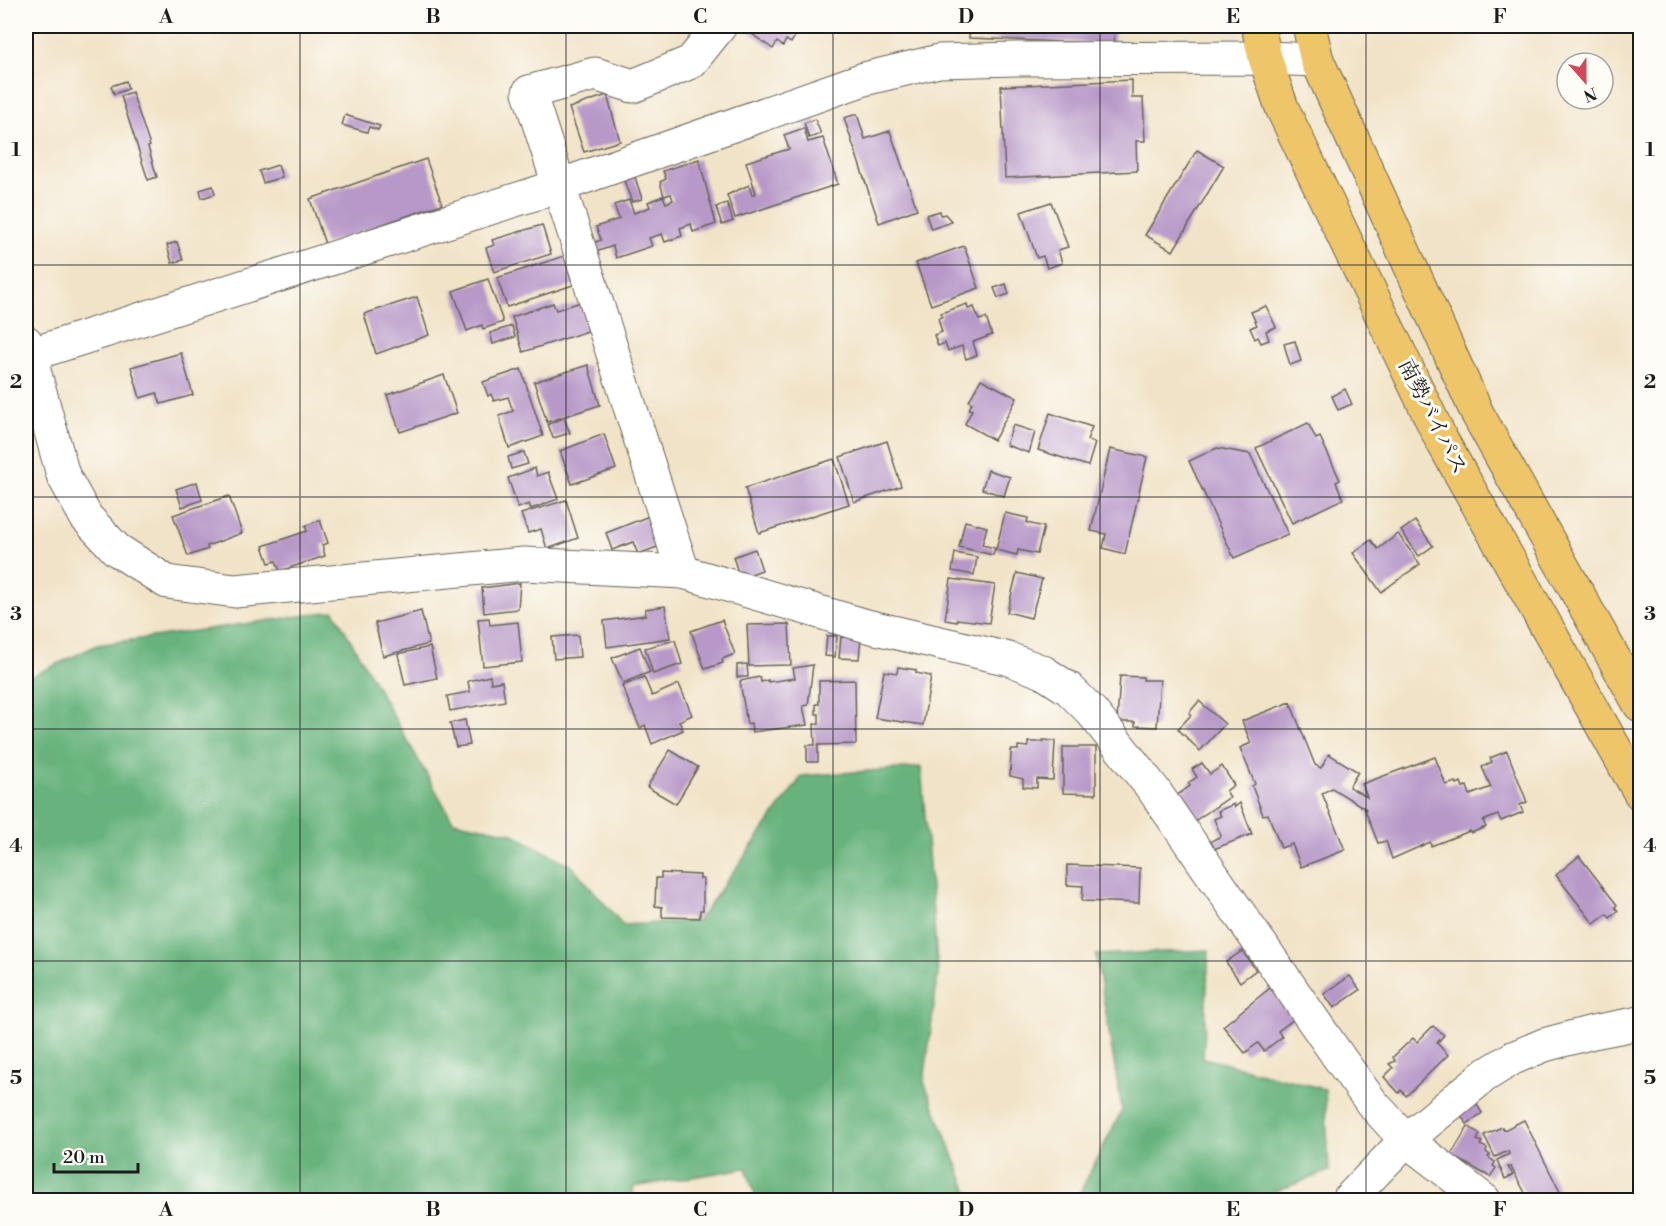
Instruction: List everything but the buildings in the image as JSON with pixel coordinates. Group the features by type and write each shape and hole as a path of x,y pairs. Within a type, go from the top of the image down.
{"highway":[{"name":"南勢バイパス","path":"1258,26 1265,58 1282,108 1441,439 1641,794"},
{"name":"南勢バイパス","path":"1309,26 1317,60 1477,413 1641,705"}],"street":[{"path":"683,572 529,93 595,74 633,86 691,62 720,26"},
{"path":"1317,60 1015,58 939,62 864,79 559,186 27,351 63,475 87,517 116,549 167,582 235,591 524,564 683,572 867,626 1009,659 1043,672 1069,689 1092,712 1153,789 1372,1103 1406,1140 1484,1200"},
{"path":"1348,1200 1406,1140 1484,1076 1513,1058 1544,1045 1593,1032 1641,1023"}],"green space":[{"path":"334,611 453,821 511,833 572,866 623,925 698,921 802,776 921,767 938,974 924,1082 968,1192 984,1200 757,1200 746,1168 633,1187 634,1200 26,1200 26,679 97,645"},
{"path":"1209,950 1203,1058 1325,1089 1329,1171 1253,1200 1076,1200 1122,1110 1096,955"}]}
